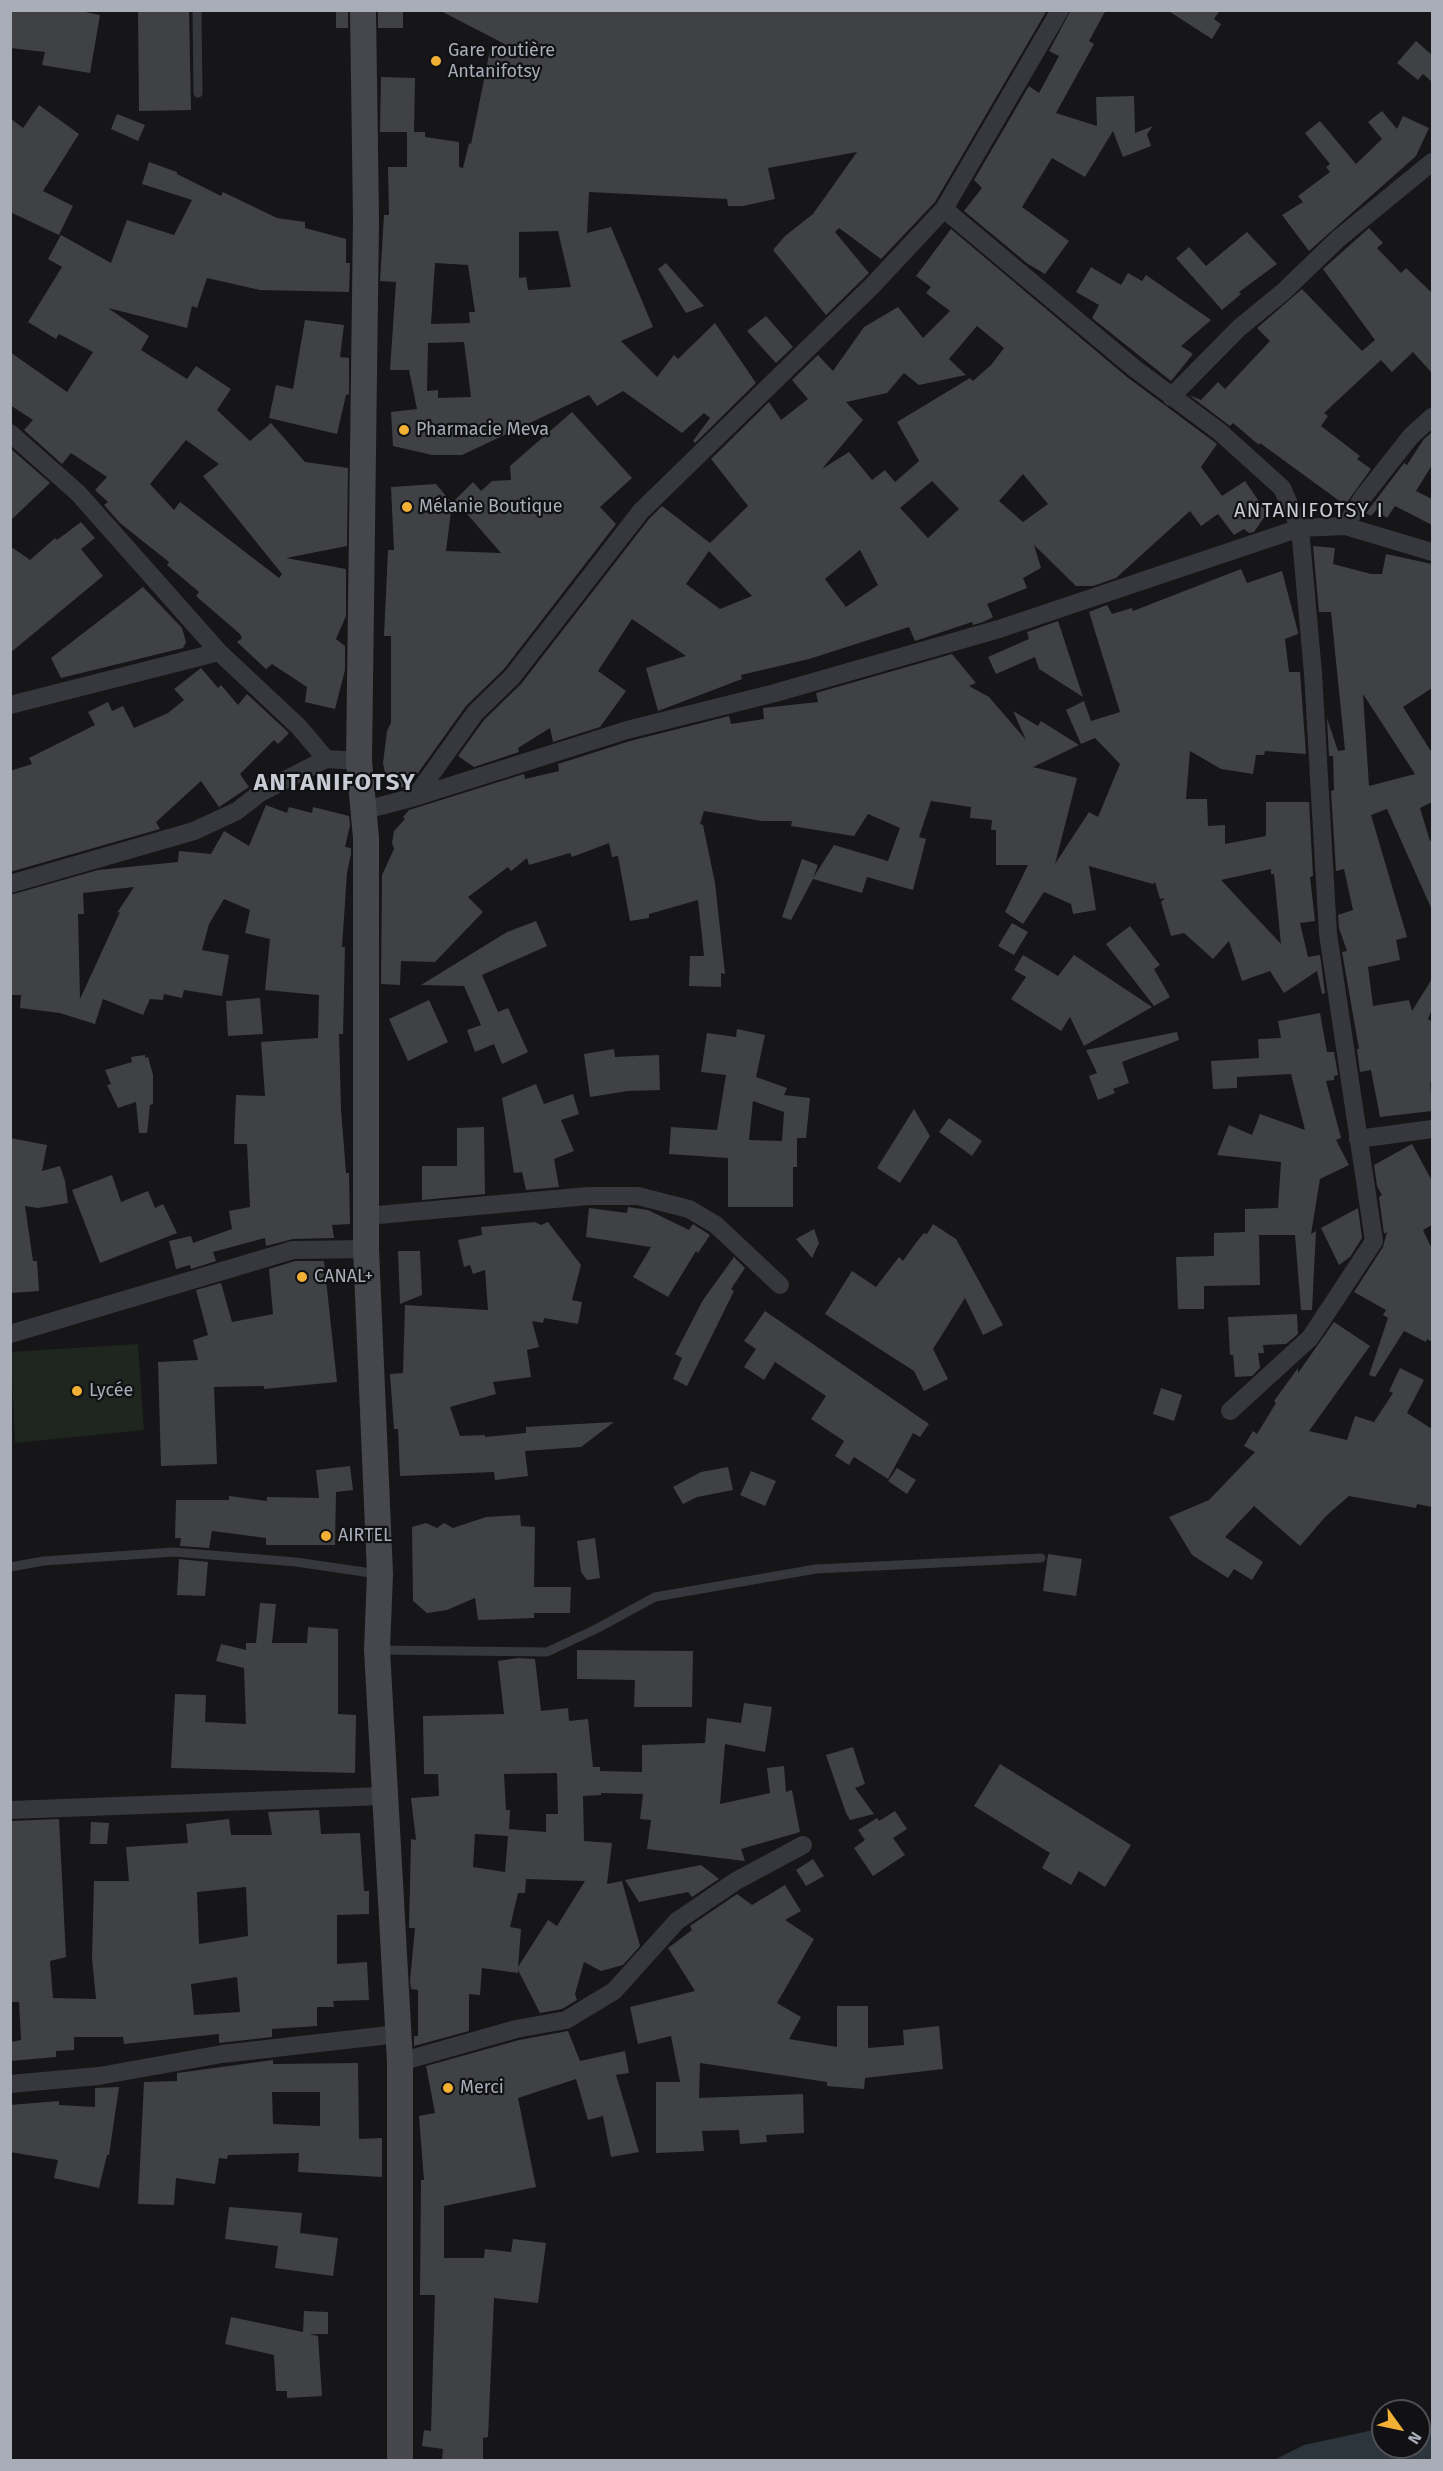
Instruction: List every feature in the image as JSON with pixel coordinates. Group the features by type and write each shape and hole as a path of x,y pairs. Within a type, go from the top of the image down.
{"main road":[{"path":"363,10 366,219 359,761 365,810 366,1249 380,1574 377,1650 383,1796 400,2062 400,2460"}],"street":[{"path":"415,797 475,713 512,676 641,511 872,286 944,209 1060,10"},
{"path":"1171,397 1239,328 1283,292 1338,239 1432,162"},
{"path":"944,209 1171,397 1220,432 1282,488 1300,528 1313,673 1328,934 1374,1241 1310,1338 1230,1411"},
{"path":"1345,526 1370,488 1411,436 1432,417"},
{"path":"10,433 78,493 219,652 299,727 326,759"},
{"path":"365,810 415,797 627,730 775,693 999,628 1300,528 1345,526 1432,552"},
{"path":"10,705 219,652"},
{"path":"10,884 194,831 237,811 260,793 326,759 359,761"},
{"path":"1358,1140 1432,1129"},
{"path":"367,1216 588,1196 638,1196 689,1209 716,1225 780,1285"},
{"path":"10,1334 293,1250 366,1249"},
{"path":"10,1810 383,1796"},
{"path":"400,2062 516,2029 566,2020 614,1991 677,1921 736,1881 803,1845"},
{"path":"10,2084 99,2076 222,2054 398,2034"}],"lane":[{"path":"196,10 198,93"},
{"path":"10,1567 44,1561 174,1552 296,1562 380,1574"},
{"path":"377,1650 547,1652 655,1597 816,1569 1041,1558"}],"shaded area":[{"name":"Lycée","path":"138,1344 144,1430 15,1443 11,1352"},
{"path":"1432,2428 1432,2460 1274,2460 1304,2445 1371,2431 1371,2459 1431,2459"}],"building":[{"path":"10,10 75,10 100,15 90,73 42,65 45,52 10,48"},
{"path":"138,10 189,10 191,110 139,111"},
{"path":"336,10 348,10 348,28 336,28"},
{"path":"378,10 403,10 403,28 378,28"},
{"path":"439,10 1047,10 935,202 881,259 839,228 835,232 869,273 826,315 773,250 785,236 813,214 857,152 768,168 775,199 743,206 728,206 727,199 589,192 587,233 611,227 653,327 621,341 657,377 674,355 678,359 715,323 756,383 695,443 693,441 710,418 704,413 682,433 623,391 597,406 589,395 462,455 432,455 393,446 391,412 417,409 409,370 390,370 396,282 380,281 384,215 389,215 388,167 407,167 407,132 380,132 381,77 415,78 414,132 425,132 425,137 459,142 459,167 463,168 469,143 471,144 490,50 516,50","holes":["558,231 571,287 528,290 526,277 519,278 519,232","435,263 468,265 475,312 469,312 470,323 431,324","464,342 471,397 438,398 438,390 427,391 428,343"]},
{"path":"1071,10 1106,10 1089,41 1094,44 1056,113 1097,126 1096,97 1134,96 1135,133 1153,126 1147,134 1151,146 1123,157 1113,131 1085,177 1052,158 1022,207 1069,241 1045,274 1028,264 964,211 982,188 974,180 1029,86 1039,93 1059,56 1049,51"},
{"path":"1167,10 1220,10 1214,19 1221,24 1212,39"},
{"path":"1416,41 1432,55 1432,82 1423,74 1418,80 1397,63"},
{"path":"39,105 79,134 43,191 73,206 59,235 10,212 10,118 23,128"},
{"path":"1382,111 1397,129 1403,116 1429,128 1416,156 1309,251 1282,215 1303,202 1298,196 1330,172 1326,167 1330,164 1305,133 1320,121 1356,164 1382,139 1368,122"},
{"path":"117,114 145,125 138,141 111,129"},
{"path":"149,162 177,172 221,196 223,192 277,218 305,222 305,228 346,239 346,263 350,263 349,292 260,290 207,278 197,308 192,306 187,328 108,308 149,336 141,350 187,379 196,366 231,389 217,410 250,441 271,423 305,462 348,468 347,546 286,558 346,569 346,616 336,639 345,646 345,670 335,709 305,702 307,687 272,664 266,669 237,642 242,638 240,634 196,596 199,592 167,565 169,562 120,523 104,505 108,502 95,490 107,477 71,453 62,464 24,430 33,420 10,405 10,352 67,392 93,352 59,334 56,339 28,322 62,267 48,259 61,235 111,263 127,220 174,235 192,200 142,184","holes":["186,440 219,464 203,476 282,574 279,578 180,502 174,510 150,484"]},
{"path":"1369,228 1383,243 1377,248 1401,273 1406,268 1432,293 1432,373 1413,352 1392,372 1381,360 1324,413 1328,416 1321,426 1360,456 1357,459 1371,469 1345,505 1260,443 1259,445 1233,423 1230,426 1189,395 1201,400 1218,382 1225,389 1270,341 1257,328 1302,289 1362,351 1375,340 1323,269"},
{"path":"951,229 1127,377 1217,444 1201,467 1222,496 1245,481 1267,513 1254,532 1249,533 1244,529 1234,535 1218,514 1201,526 1190,511 1116,578 1093,586 1076,586 1034,545 1041,568 1023,578 1027,588 987,604 993,617 983,622 973,625 972,622 915,641 909,627 809,659 741,675 742,679 658,711 646,668 686,656 632,619 598,671 626,691 600,727 553,742 550,728 518,748 519,752 474,767 458,756 484,720 521,684 649,519 662,506 710,543 748,506 711,459 769,402 781,420 808,399 792,380 818,355 833,371 864,327 898,307 923,338 950,311 926,293 931,287 916,276","holes":["977,326 1004,348 991,365 973,381 970,378 897,422 919,461 895,482 885,470 872,480 849,452 822,469 863,420 846,402 887,393 904,373 919,385 966,375 949,359","1023,474 1048,504 1023,522 999,501","932,481 959,509 928,538 900,508","860,550 878,585 846,607 825,579","709,551 752,596 720,609 686,584"]},
{"path":"1247,232 1277,264 1239,292 1241,294 1222,310 1176,258 1189,247 1206,266"},
{"path":"666,263 704,306 686,313 658,269"},
{"path":"1091,267 1121,285 1128,273 1142,281 1146,275 1211,320 1181,346 1193,354 1171,381 1092,318 1099,305 1076,292"},
{"path":"766,316 793,347 776,363 747,331"},
{"path":"305,320 344,325 340,357 349,358 349,394 346,395 337,434 269,418 276,385 293,389"},
{"path":"572,412 632,478 600,507 616,524 504,669 466,706 408,787 388,788 383,763 387,731 391,723 391,636 384,636 388,550 394,550 391,487 436,484 452,503 446,551 501,553 455,500 473,482 481,491 492,481 511,480 510,466"},
{"path":"1432,432 1432,465 1416,491 1432,499 1432,525 1395,506 1387,518 1376,510 1371,516 1366,513 1404,463 1407,465 1424,439"},
{"path":"10,448 50,483 10,521"},
{"path":"81,522 95,538 81,549 103,576 10,653 10,546 30,560 55,538 57,540"},
{"path":"1313,546 1335,548 1333,564 1371,574 1382,574 1386,554 1432,564 1432,688 1403,707 1432,753 1432,802 1420,808 1430,841 1432,840 1432,910 1387,809 1371,815 1407,937 1396,940 1400,960 1368,967 1373,1006 1409,1000 1412,1011 1432,979 1432,1009 1428,1019 1432,1022 1432,1083 1430,1082 1432,1111 1380,1117 1371,1070 1360,1072 1357,1049 1359,1049 1342,952 1347,951 1339,928 1338,915 1353,910 1344,869 1336,871 1331,791 1334,790 1333,756 1329,756 1327,718 1338,751 1345,750 1331,612 1319,612","holes":["1363,694 1415,774 1369,786"]},
{"path":"1241,569 1247,583 1282,571 1298,632 1285,639 1289,672 1300,672 1306,754 1265,751 1264,755 1256,755 1253,774 1221,769 1190,751 1186,799 1207,799 1208,826 1225,825 1225,844 1266,836 1266,802 1309,802 1313,876 1310,877 1315,921 1300,923 1308,957 1320,955 1325,993 1322,994 1317,971 1284,993 1270,971 1242,981 1229,941 1213,959 1184,933 1171,936 1161,902 1165,898 1160,899 1155,882 1153,884 1089,866 1096,910 1073,914 1071,904 1044,892 1023,924 1005,912 1028,865 996,865 996,830 991,830 992,820 970,818 971,807 931,801 919,837 926,839 913,890 867,877 862,893 813,879 791,920 782,917 802,859 818,865 813,878 834,845 888,861 900,828 868,814 854,836 791,826 792,821 762,821 704,811 700,824 703,825 715,883 725,974 721,973 721,987 689,986 690,956 704,956 698,900 649,914 649,918 630,921 618,856 612,857 609,843 572,857 570,853 529,865 527,858 511,871 508,867 468,897 483,912 435,962 401,961 400,985 381,984 382,875 394,849 392,843 394,831 405,819 403,817 409,810 524,774 525,779 559,771 558,764 630,741 729,716 731,724 764,719 763,708 818,702 816,693 952,654 976,683 969,686 989,697 1026,740 1013,711 1038,726 1041,721 1079,745 1033,767 1077,778 1055,864 1089,812 1098,817 1120,764 1095,738 1081,744 1066,710 1084,701 1091,721 1120,712 1089,612 1107,605 1112,614 1132,608 1133,611","holes":["1271,869 1271,874 1274,874 1281,944 1221,880"]},
{"path":"143,587 182,628 186,642 183,648 61,678 51,658"},
{"path":"1058,621 1083,697 1039,669 1035,657 996,674 988,657 1029,639 1027,632"},
{"path":"201,668 218,688 221,685 238,705 247,694 289,733 278,744 274,740 240,774 249,787 219,807 201,781 156,822 160,829 10,872 10,771 32,764 29,758 95,725 88,712 108,702 112,711 123,706 134,728 168,713 184,700 174,689"},
{"path":"266,805 287,813 289,807 312,813 313,807 349,816 350,825 345,847 351,848 351,854 347,873 342,947 345,947 343,1034 339,1034 341,1109 346,1173 349,1173 350,1224 332,1225 334,1238 293,1239 266,1246 265,1238 213,1252 216,1261 191,1269 190,1265 176,1269 169,1241 191,1236 193,1243 232,1229 229,1211 250,1207 247,1144 234,1144 236,1095 265,1096 261,1042 318,1038 319,995 265,990 270,939 245,933 250,910 224,899 209,924 202,950 229,955 222,996 184,990 182,998 164,994 163,1000 150,999 143,1015 103,999 95,1024 60,1013 20,1008 21,995 10,995 10,895 98,870 178,862 179,851 211,854 224,831 249,846","holes":["134,887 117,913 120,912 80,999 78,914 84,914 83,893"]},
{"path":"536,921 547,946 482,975 498,1012 508,1008 528,1052 502,1064 494,1044 475,1052 467,1030 481,1025 464,986 421,985 507,932"},
{"path":"1012,923 1028,932 1014,955 998,946"},
{"path":"1130,926 1160,965 1154,969 1170,997 1154,1006 1106,944"},
{"path":"1023,955 1058,976 1074,955 1152,1007 1084,1046 1070,1017 1061,1031 1011,999 1026,977 1014,970"},
{"path":"260,998 263,1034 228,1036 226,1001"},
{"path":"429,1000 448,1042 408,1061 389,1019"},
{"path":"1320,1013 1327,1052 1334,1052 1338,1075 1334,1076 1334,1080 1326,1081 1341,1138 1336,1140 1349,1165 1320,1179 1311,1234 1316,1231 1312,1310 1301,1310 1295,1235 1259,1235 1260,1285 1204,1286 1204,1309 1178,1309 1176,1257 1214,1256 1214,1233 1245,1232 1245,1209 1278,1208 1281,1162 1217,1155 1229,1125 1252,1135 1260,1114 1305,1130 1291,1074 1237,1077 1237,1088 1213,1089 1211,1061 1259,1058 1258,1039 1281,1038 1278,1021"},
{"path":"737,1029 765,1035 756,1077 787,1088 784,1095 810,1098 806,1138 797,1138 797,1167 793,1167 793,1207 728,1207 728,1158 669,1154 671,1127 717,1130 726,1075 701,1072 707,1033 736,1037","holes":["753,1101 784,1112 782,1141 749,1140"]},
{"path":"1177,1032 1179,1040 1122,1062 1129,1083 1113,1089 1115,1093 1098,1100 1089,1076 1097,1073 1086,1050"},
{"path":"614,1049 615,1057 659,1055 660,1090 628,1091 590,1097 584,1054"},
{"path":"145,1055 145,1058 148,1057 153,1075 153,1104 150,1105 147,1133 139,1133 136,1102 118,1108 107,1085 111,1084 105,1070 132,1062 131,1057"},
{"path":"536,1084 544,1104 573,1094 579,1114 561,1120 574,1151 554,1159 559,1187 526,1190 522,1172 514,1173 502,1098"},
{"path":"914,1109 930,1136 900,1183 877,1168"},
{"path":"949,1118 982,1141 972,1156 939,1132"},
{"path":"484,1127 485,1194 422,1200 422,1166 457,1166 457,1128"},
{"path":"10,1138 47,1145 42,1171 60,1166 65,1181 68,1203 38,1208 25,1206 33,1261 37,1261 39,1291 10,1293"},
{"path":"1412,1144 1432,1181 1432,1225 1423,1230 1432,1249 1432,1342 1427,1339 1426,1342 1404,1331 1375,1377 1369,1375 1388,1318 1383,1315 1386,1310 1354,1292 1383,1247 1387,1232 1384,1234 1379,1197 1382,1195 1377,1186 1374,1165"},
{"path":"112,1175 121,1202 148,1191 155,1208 163,1204 177,1233 100,1263 72,1190"},
{"path":"628,1207 648,1210 689,1230 693,1224 710,1235 698,1253 696,1251 668,1297 633,1277 651,1247 586,1237 589,1208 627,1213"},
{"path":"1358,1208 1362,1238 1350,1257 1339,1265 1321,1228"},
{"path":"535,1222 541,1225 548,1222 581,1265 572,1300 582,1302 578,1324 544,1318 543,1323 532,1321 539,1347 527,1350 531,1377 493,1382 496,1394 450,1407 460,1436 485,1435 485,1437 526,1433 526,1427 614,1422 581,1447 525,1451 528,1476 495,1480 494,1472 400,1476 398,1429 394,1429 390,1374 403,1373 405,1305 488,1310 485,1270 473,1274 470,1265 464,1267 458,1240 482,1235 481,1227"},
{"path":"933,1224 956,1239 1003,1325 983,1335 965,1298 933,1349 948,1379 924,1391 914,1371 825,1314 852,1271 876,1287 899,1257 903,1261"},
{"path":"814,1229 819,1243 812,1258 796,1239"},
{"path":"398,1251 420,1251 422,1295 400,1304"},
{"path":"734,1257 745,1268 731,1289 734,1291 687,1386 673,1379 682,1358 675,1354 703,1300"},
{"path":"295,1261 324,1261 337,1382 264,1389 264,1386 214,1387 217,1464 161,1466 158,1362 198,1360 193,1340 208,1335 196,1290 221,1283 232,1322 273,1314 269,1269"},
{"path":"765,1311 929,1424 920,1437 913,1433 888,1479 854,1457 849,1465 835,1456 844,1441 811,1419 826,1396 775,1362 764,1380 744,1367 756,1349 744,1341"},
{"path":"1297,1314 1298,1334 1286,1344 1263,1345 1264,1353 1258,1353 1260,1368 1252,1376 1235,1377 1233,1355 1230,1355 1228,1317"},
{"path":"1334,1322 1370,1346 1309,1431 1347,1440 1355,1416 1374,1422 1393,1393 1389,1391 1400,1368 1424,1380 1407,1413 1432,1429 1432,1507 1417,1504 1416,1508 1349,1496 1326,1516 1300,1546 1254,1506 1225,1537 1263,1562 1252,1580 1234,1569 1228,1578 1192,1555 1169,1517 1209,1500 1255,1452 1244,1446 1253,1431 1257,1434 1276,1403 1274,1401 1298,1368 1298,1373"},
{"path":"1161,1388 1182,1395 1174,1421 1153,1414"},
{"path":"350,1466 353,1490 336,1492 335,1545 266,1545 266,1538 212,1531 209,1548 180,1546 181,1538 175,1538 176,1500 229,1500 229,1496 267,1501 267,1497 319,1498 316,1470"},
{"path":"728,1467 733,1490 697,1497 683,1504 673,1487 701,1472"},
{"path":"897,1468 916,1480 907,1494 888,1481"},
{"path":"751,1471 776,1481 765,1506 740,1495"},
{"path":"520,1515 521,1526 535,1527 534,1587 571,1587 570,1613 534,1613 534,1618 478,1620 475,1598 447,1610 427,1613 413,1601 412,1527 426,1523 437,1528 444,1523 453,1528 486,1517"},
{"path":"595,1538 600,1578 587,1580 581,1572 577,1541"},
{"path":"1048,1554 1082,1559 1076,1596 1043,1591"},
{"path":"179,1559 208,1562 205,1596 177,1595"},
{"path":"260,1603 276,1604 272,1643 307,1643 308,1627 338,1629 338,1714 356,1715 355,1773 171,1768 175,1694 206,1695 205,1722 246,1724 244,1668 216,1661 221,1644 246,1650 246,1643 256,1643"},
{"path":"577,1650 693,1651 692,1707 634,1707 635,1680 577,1679"},
{"path":"518,1658 535,1659 541,1711 568,1708 569,1721 588,1719 593,1767 600,1767 600,1771 642,1772 642,1745 705,1743 707,1718 741,1723 744,1703 772,1707 765,1752 725,1744 720,1804 770,1793 767,1768 784,1766 786,1792 792,1790 800,1832 741,1849 745,1861 647,1849 651,1820 640,1819 643,1794 601,1793 601,1795 583,1796 584,1841 612,1843 607,1884 622,1881 640,1946 623,1965 601,1971 584,1962 575,1994 577,2000 562,2009 540,2013 518,1970 518,1973 482,1968 480,1995 469,1994 469,2031 414,2046 414,2036 418,2036 418,1990 411,1989 410,1981 415,1928 409,1928 411,1839 416,1840 411,1798 439,1796 438,1774 424,1774 423,1716 504,1714 498,1661","holes":["557,1773 558,1814 546,1814 546,1832 509,1829 510,1810 506,1810 504,1774","475,1834 508,1836 505,1872 473,1867","526,1879 585,1881 557,1926 548,1920 518,1967 521,1929 510,1927 518,1893 525,1893"]},
{"path":"853,1747 865,1784 855,1788 874,1814 850,1820 826,1755"},
{"path":"1000,1764 1131,1845 1105,1887 1079,1871 1071,1885 1042,1868 1050,1853 974,1806"},
{"path":"319,1810 321,1834 360,1833 364,1891 369,1891 369,1914 337,1915 337,1964 367,1962 369,2000 333,2001 334,2007 317,2007 317,2026 272,2029 272,2037 219,2043 219,2034 124,2044 123,2037 74,2037 74,2050 56,2051 56,2057 10,2061 10,2042 21,2040 19,2002 10,2002 10,1821 59,1819 66,1957 50,1961 53,1998 96,1999 92,1958 94,1881 129,1881 126,1847 188,1843 186,1824 229,1819 231,1835 272,1835 268,1812","holes":["246,1887 248,1936 199,1944 197,1892","237,1977 240,2012 194,2015 191,1984"]},
{"path":"895,1811 907,1829 893,1838 905,1855 873,1876 854,1848 865,1840 858,1830 877,1818 879,1821"},
{"path":"91,1822 109,1823 107,1844 90,1844"},
{"path":"813,1859 824,1876 806,1886 796,1870"},
{"path":"701,1865 719,1879 692,1897 688,1892 639,1902 625,1880"},
{"path":"785,1885 801,1911 785,1920 814,1939 777,2003 801,2017 789,2039 837,2047 837,2006 868,2006 868,2048 904,2045 903,2030 939,2026 943,2069 865,2078 864,2089 827,2086 827,2082 700,2063 699,2098 803,2094 804,2133 766,2135 767,2142 740,2144 739,2130 702,2131 704,2151 656,2153 656,2082 680,2082 671,2036 638,2044 630,2007 695,1991 668,1948 692,1930 690,1926 737,1894 752,1905"},
{"path":"568,2031 580,2061 625,2051 629,2073 616,2075 639,2152 611,2157 603,2116 588,2120 576,2079 518,2098 536,2187 444,2206 444,2258 484,2258 485,2249 511,2252 513,2239 546,2243 538,2303 494,2298 488,2437 483,2438 483,2460 442,2460 443,2449 422,2446 424,2430 431,2431 435,2295 420,2295 421,2180 424,2180 419,2116 435,2113 426,2066 519,2040"},
{"path":"273,2060 273,2064 358,2063 359,2139 382,2138 382,2177 298,2172 299,2153 228,2155 227,2159 219,2158 215,2184 176,2178 174,2205 138,2204 144,2082 177,2081 177,2073","holes":["272,2092 320,2092 320,2126 273,2124"]},
{"path":"119,2087 109,2155 107,2155 99,2188 54,2178 58,2160 10,2152 10,2105 59,2101 59,2105 95,2107 95,2088"},
{"path":"229,2207 302,2213 300,2233 338,2238 333,2276 275,2268 278,2246 225,2239"},
{"path":"304,2311 328,2312 328,2334 309,2334 318,2336 322,2396 287,2398 287,2391 276,2391 274,2355 225,2344 231,2317 303,2332"}],"place":[{"name":"Gare routière Antanifotsy","path":"436,61"},
{"name":"Pharmacie Meva","path":"404,430"},
{"name":"Mélanie Boutique","path":"407,507"},
{"name":"CANAL+","path":"302,1277"},
{"name":"Lycée","path":"77,1391"},
{"name":"AIRTEL","path":"326,1536"},
{"name":"Merci","path":"448,2088"}],"district":[{"name":"ANTANIFOTSY I","path":"1309,511"},
{"name":"ANTANIFOTSY","path":"335,783"}]}
